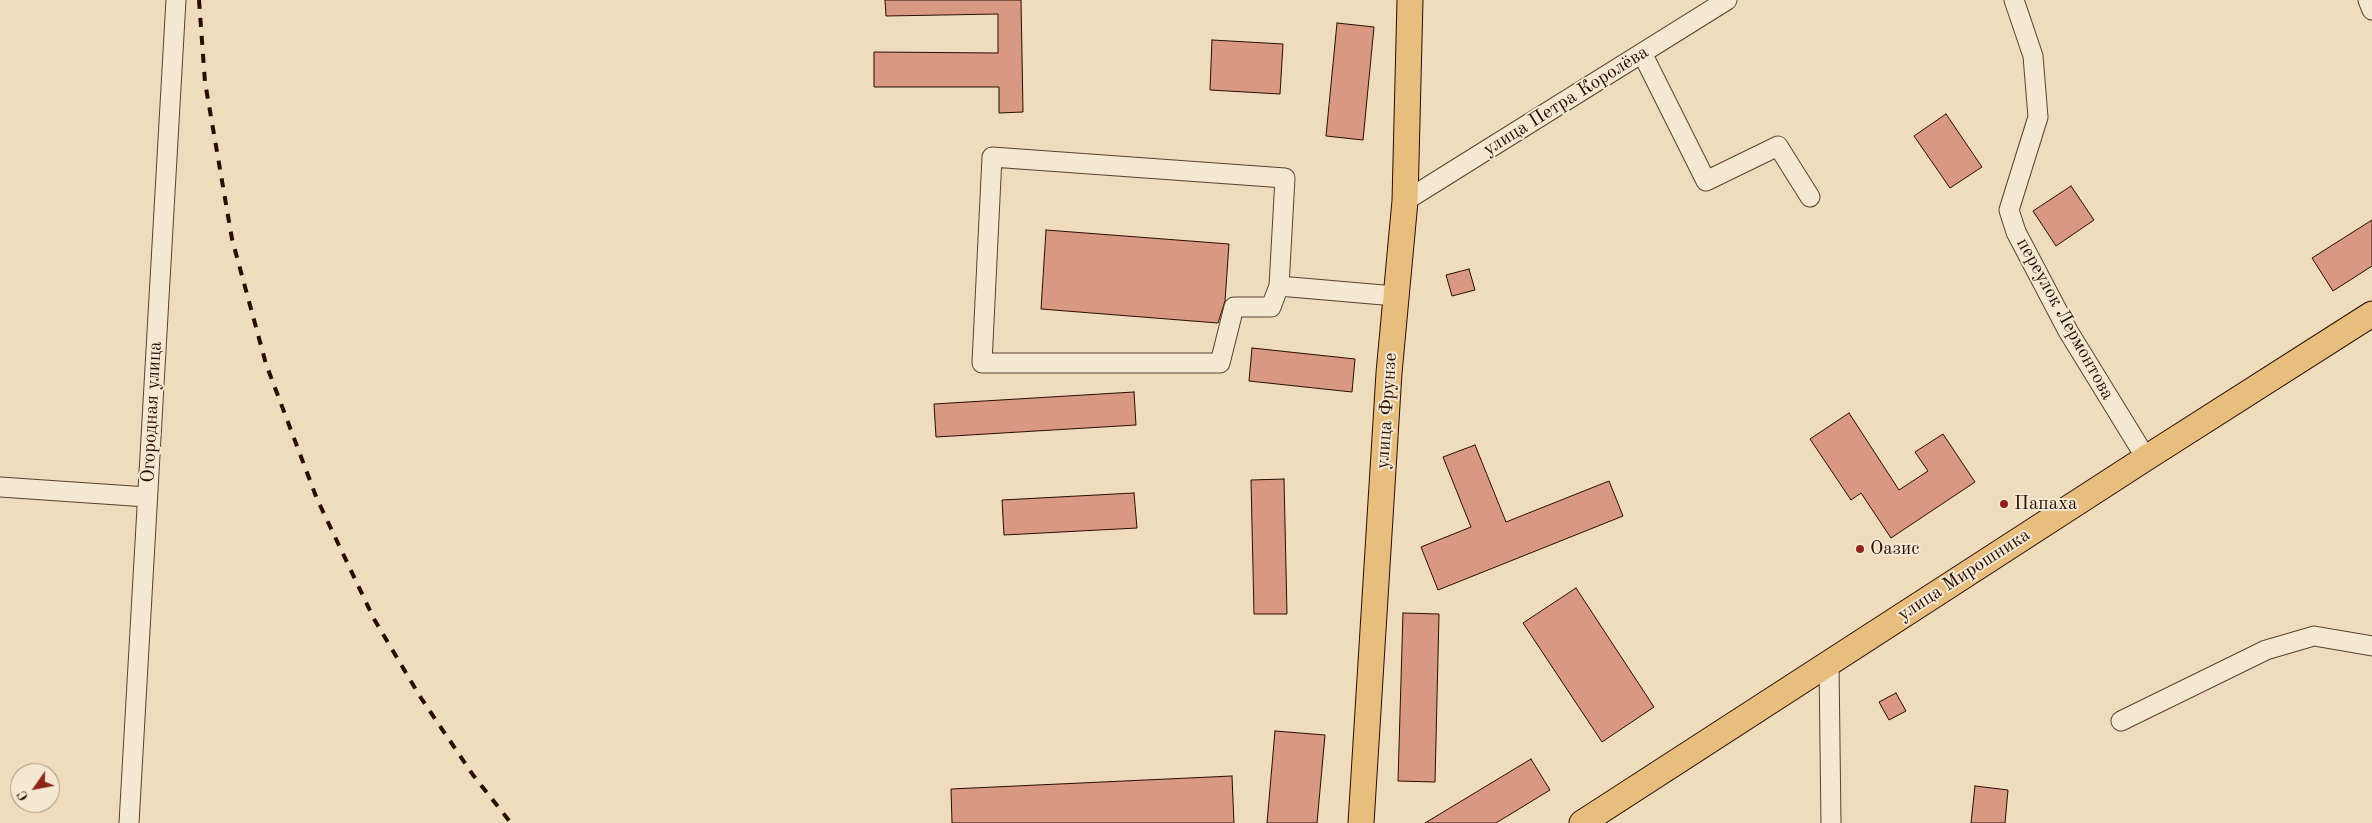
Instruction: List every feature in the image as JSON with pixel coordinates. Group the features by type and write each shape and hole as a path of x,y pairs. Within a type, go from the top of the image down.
{"main road":[{"name":"улица Фрунзе","path":"1361,823 1395,296 1405,202 1410,0"},
{"name":"улица Мирошника","path":"1582,823 2372,314"}],"street":[{"name":"Огородная улица","path":"129,823 176,0"},
{"name":"улица Петра Королёва","path":"1405,202 1727,0"},
{"name":"переулок Лермонтова","path":"2014,0 2033,56 2038,117 2009,210 2016,232 2068,331 2146,458"},
{"path":"2368,0 2372,10"},
{"path":"1642,53 1706,181 1778,146 1810,197"},
{"path":"992,158 1285,178 1279,286 1271,307 1234,307 1220,364 982,363 992,158"},
{"path":"1279,286 1395,296"},
{"path":"0,487 148,497"},
{"path":"2121,721 2266,650 2314,636 2372,646"},
{"path":"1829,663 1831,823"}],"building":[{"path":"885,0 1021,0 1023,112 999,113 999,87 874,87 874,52 998,53 998,14 886,16"},
{"path":"1337,23 1374,27 1363,140 1326,136"},
{"path":"1212,40 1283,44 1280,94 1210,90"},
{"path":"1946,114 1982,167 1950,188 1914,136"},
{"path":"2071,186 2094,220 2056,246 2033,211"},
{"path":"2372,220 2372,266 2333,291 2312,258"},
{"path":"1046,230 1229,244 1225,301 1218,323 1041,309"},
{"path":"1469,269 1475,290 1452,296 1446,275"},
{"path":"1252,348 1355,359 1352,392 1249,381"},
{"path":"1134,392 1136,425 936,437 934,404"},
{"path":"1849,413 1899,490 1928,471 1915,452 1943,434 1975,482 1891,538 1861,493 1851,500 1810,439"},
{"path":"1475,445 1506,522 1609,481 1623,516 1438,590 1421,547 1471,527 1443,457"},
{"path":"1284,479 1287,614 1254,614 1251,480"},
{"path":"1134,493 1137,528 1004,535 1002,500"},
{"path":"1576,588 1654,707 1602,742 1523,623"},
{"path":"1403,613 1439,614 1435,782 1398,781"},
{"path":"1896,693 1906,711 1889,720 1879,702"},
{"path":"1275,731 1325,735 1317,823 1267,823"},
{"path":"1531,759 1550,790 1496,823 1425,823"},
{"path":"1232,776 1234,823 952,823 951,789"},
{"path":"1975,786 2008,790 2005,823 1971,823"}],"railway":[{"path":"199,0 205,82 232,239 266,364 317,499 374,619 421,698 473,775 511,823"}],"place":[{"name":"Папаха","path":"2004,504"},
{"name":"Оазис","path":"1860,549"}]}
